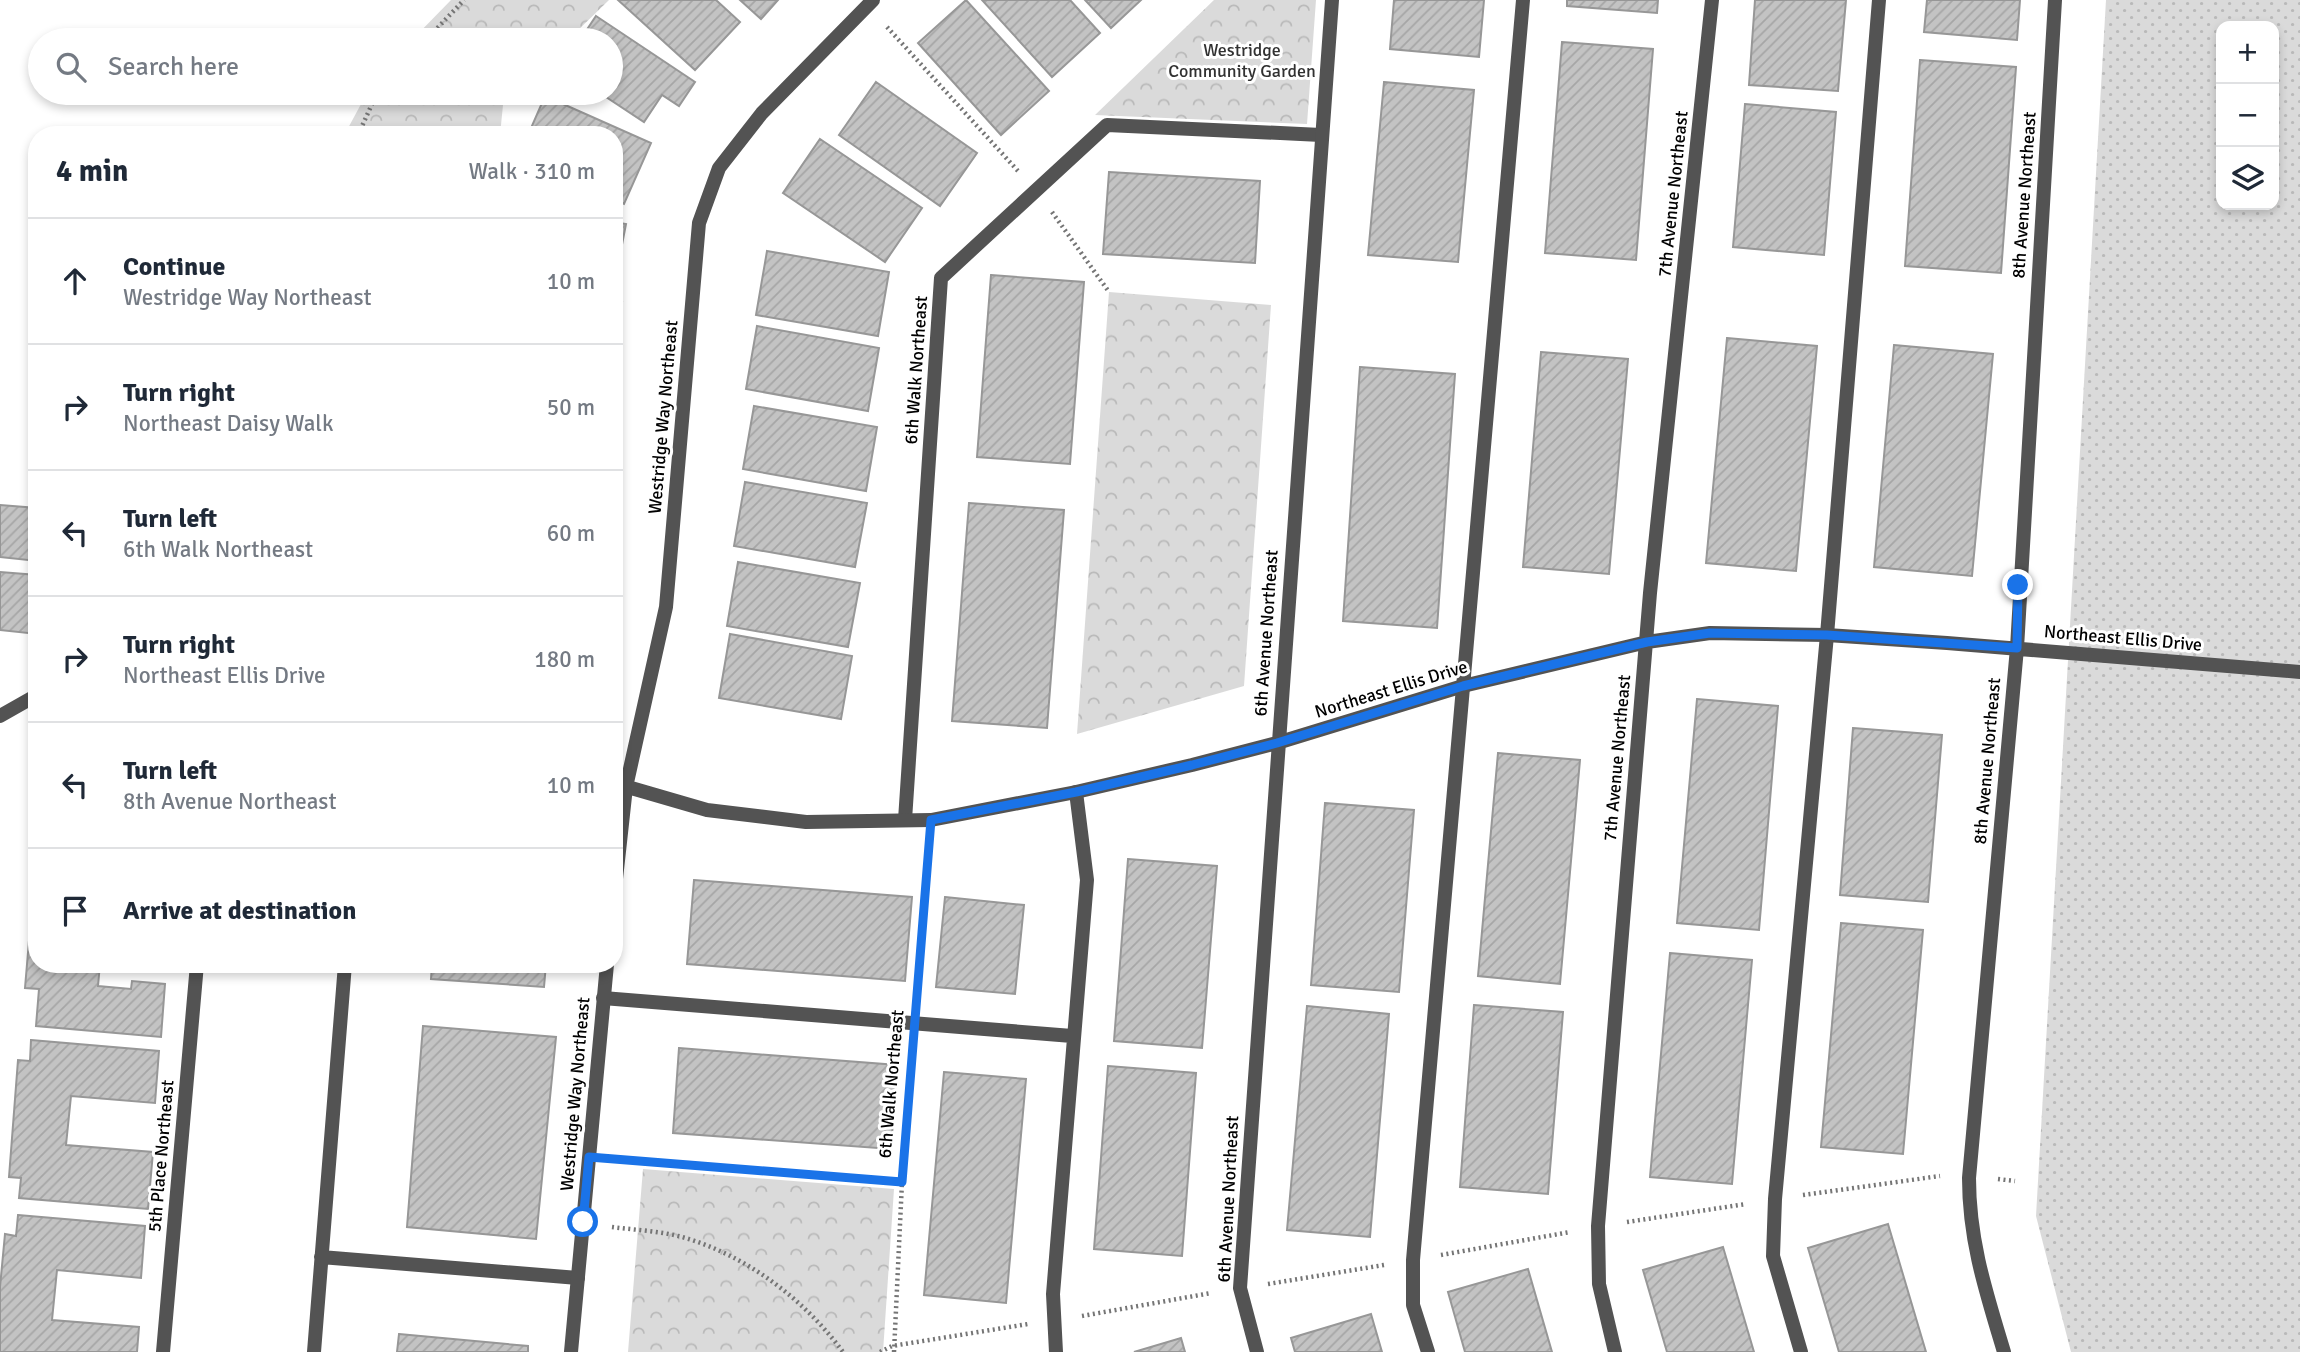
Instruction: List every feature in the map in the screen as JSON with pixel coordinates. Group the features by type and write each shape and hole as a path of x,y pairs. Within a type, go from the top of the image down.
{"street":[{"name":"6th Avenue Northeast","path":"1256,1352 1240,1289 1332,0"},
{"path":"1428,1352 1413,1305 1413,1260 1523,0"},
{"name":"7th Avenue Northeast","path":"1615,1352 1600,1284 1598,1226 1647,642 1712,0"},
{"path":"1801,1352 1773,1256 1775,1199 1827,635 1879,0"},
{"name":"8th Avenue Northeast","path":"2004,1352 1974,1250 1969,1217 1969,1178 2017,648 2055,0"},
{"name":"Westridge Way Northeast","path":"623,773 666,607 699,223 719,168 753,124 870,3"},
{"name":"6th Walk Northeast","path":"905,820 941,278 1107,125 1321,135"},
{"name":"Northeast Ellis Drive","path":"623,786 707,810 806,822 931,820 1076,792 1277,743 1463,686 1647,642 1710,633 1827,635 2300,672"},
{"path":"0,716 28,700"},
{"path":"1056,1352 1052,1294 1087,880 1076,792"},
{"name":"5th Place Northeast","path":"163,1352 196,973"},
{"path":"314,1352 344,973"},
{"name":"Westridge Way Northeast","path":"571,1352 606,973"},
{"path":"603,998 1072,1036"},
{"path":"321,1256 578,1278"}],"path":[{"path":"437,28 464,0"},
{"path":"870,3 1036,190 1109,292"},
{"path":"362,126 372,105"},
{"name":"6th Walk Northeast","path":"894,1352 902,1182 931,820"},
{"path":"589,1157 902,1182"},
{"path":"1993,1179 2015,1181"},
{"path":"583,1222 682,1237 740,1261 786,1291 823,1325 843,1352"}],"green space":[{"path":"451,0 609,0 580,28 424,28"},
{"name":"Westridge Community Garden","path":"1214,0 1316,0 1307,124 1095,115"},
{"path":"2106,0 2300,0 2300,1352 2071,1352 2036,1216"},
{"path":"361,105 503,105 501,126 349,126"},
{"path":"1109,292 1271,305 1244,686 1077,734"},
{"path":"643,1169 894,1189 883,1352 628,1352"}],"building":[{"path":"618,0 716,0 740,22 695,70"},
{"path":"740,0 778,0 761,19"},
{"path":"966,0 1049,91 1001,135 918,43"},
{"path":"982,0 1070,0 1100,33 1052,77"},
{"path":"1085,0 1141,0 1111,28"},
{"path":"1394,0 1484,0 1479,57 1390,49"},
{"path":"1567,0 1658,0 1657,13 1567,6"},
{"path":"1755,0 1846,0 1838,91 1749,85"},
{"path":"1927,0 2020,0 2017,40 1924,32"},
{"path":"596,16 614,28 588,28"},
{"path":"623,34 695,82 679,106 662,95 644,122 618,105 623,105"},
{"path":"1562,42 1653,49 1636,260 1545,253"},
{"path":"1920,60 2016,67 2001,273 1905,266"},
{"path":"876,82 977,153 940,206 839,135"},
{"path":"1384,82 1474,90 1458,262 1368,255"},
{"path":"1745,104 1836,112 1824,255 1733,247"},
{"path":"541,105 565,105 613,126 532,126"},
{"path":"623,131 651,143 623,204"},
{"path":"820,139 922,208 885,262 783,193"},
{"path":"1109,172 1260,181 1255,263 1103,254"},
{"path":"767,251 889,272 878,336 756,315"},
{"path":"991,275 1084,282 1070,464 977,457"},
{"path":"757,326 879,348 868,411 746,389"},
{"path":"1727,338 1817,346 1796,571 1706,563"},
{"path":"1894,345 1993,354 1972,576 1874,567"},
{"path":"1541,352 1628,359 1609,574 1523,567"},
{"path":"1360,367 1455,374 1437,628 1343,621"},
{"path":"754,406 877,427 866,491 743,469"},
{"path":"745,482 867,503 855,567 734,546"},
{"path":"969,503 1064,510 1047,728 952,721"},
{"path":"0,505 28,507 28,560 0,557"},
{"path":"738,562 860,583 848,647 727,626"},
{"path":"0,572 28,574 28,633 0,630"},
{"path":"730,634 852,656 841,719 719,698"},
{"path":"1697,699 1778,706 1759,930 1677,923"},
{"path":"1853,728 1942,735 1928,902 1840,895"},
{"path":"1498,753 1580,760 1560,984 1478,976"},
{"path":"1325,803 1414,810 1399,992 1311,985"},
{"path":"1128,859 1217,866 1202,1048 1114,1041"},
{"path":"694,880 912,897 905,981 687,964"},
{"path":"945,897 1024,905 1015,994 936,987"},
{"path":"1841,923 1923,930 1903,1154 1821,1147"},
{"path":"28,952 28,973 99,973 98,986 131,989 132,981 165,984 161,1037 36,1026 39,989 25,988"},
{"path":"1670,953 1752,960 1732,1184 1650,1177"},
{"path":"431,973 545,973 544,987 431,979"},
{"path":"1474,1005 1563,1012 1548,1194 1460,1187"},
{"path":"1307,1006 1389,1014 1370,1237 1287,1230"},
{"path":"423,1026 556,1037 536,1239 407,1227"},
{"path":"31,1040 159,1051 155,1103 71,1096 66,1145 153,1152 148,1209 19,1198 21,1178 9,1177 18,1060 30,1061"},
{"path":"679,1048 897,1065 891,1149 673,1133"},
{"path":"1108,1066 1196,1073 1182,1256 1094,1249"},
{"path":"944,1072 1026,1079 1006,1303 924,1295"},
{"path":"18,1215 145,1226 141,1278 57,1270 52,1320 139,1327 137,1352 0,1352 0,1287 5,1234 16,1236"},
{"path":"1888,1224 1926,1352 1839,1352 1808,1248"},
{"path":"1723,1247 1754,1352 1667,1352 1643,1270"},
{"path":"1528,1269 1552,1352 1465,1352 1448,1292"},
{"path":"1371,1314 1382,1352 1295,1352 1291,1338"},
{"path":"399,1334 528,1346 528,1352 397,1352"},
{"path":"1181,1338 1185,1352 1134,1352"}],"route":[{"path":"583,1222 589,1157 902,1182 931,820 1076,792 1192,765 1277,743 1463,686 1647,642 1710,633 1827,635 2017,648 2018,585"}]}
